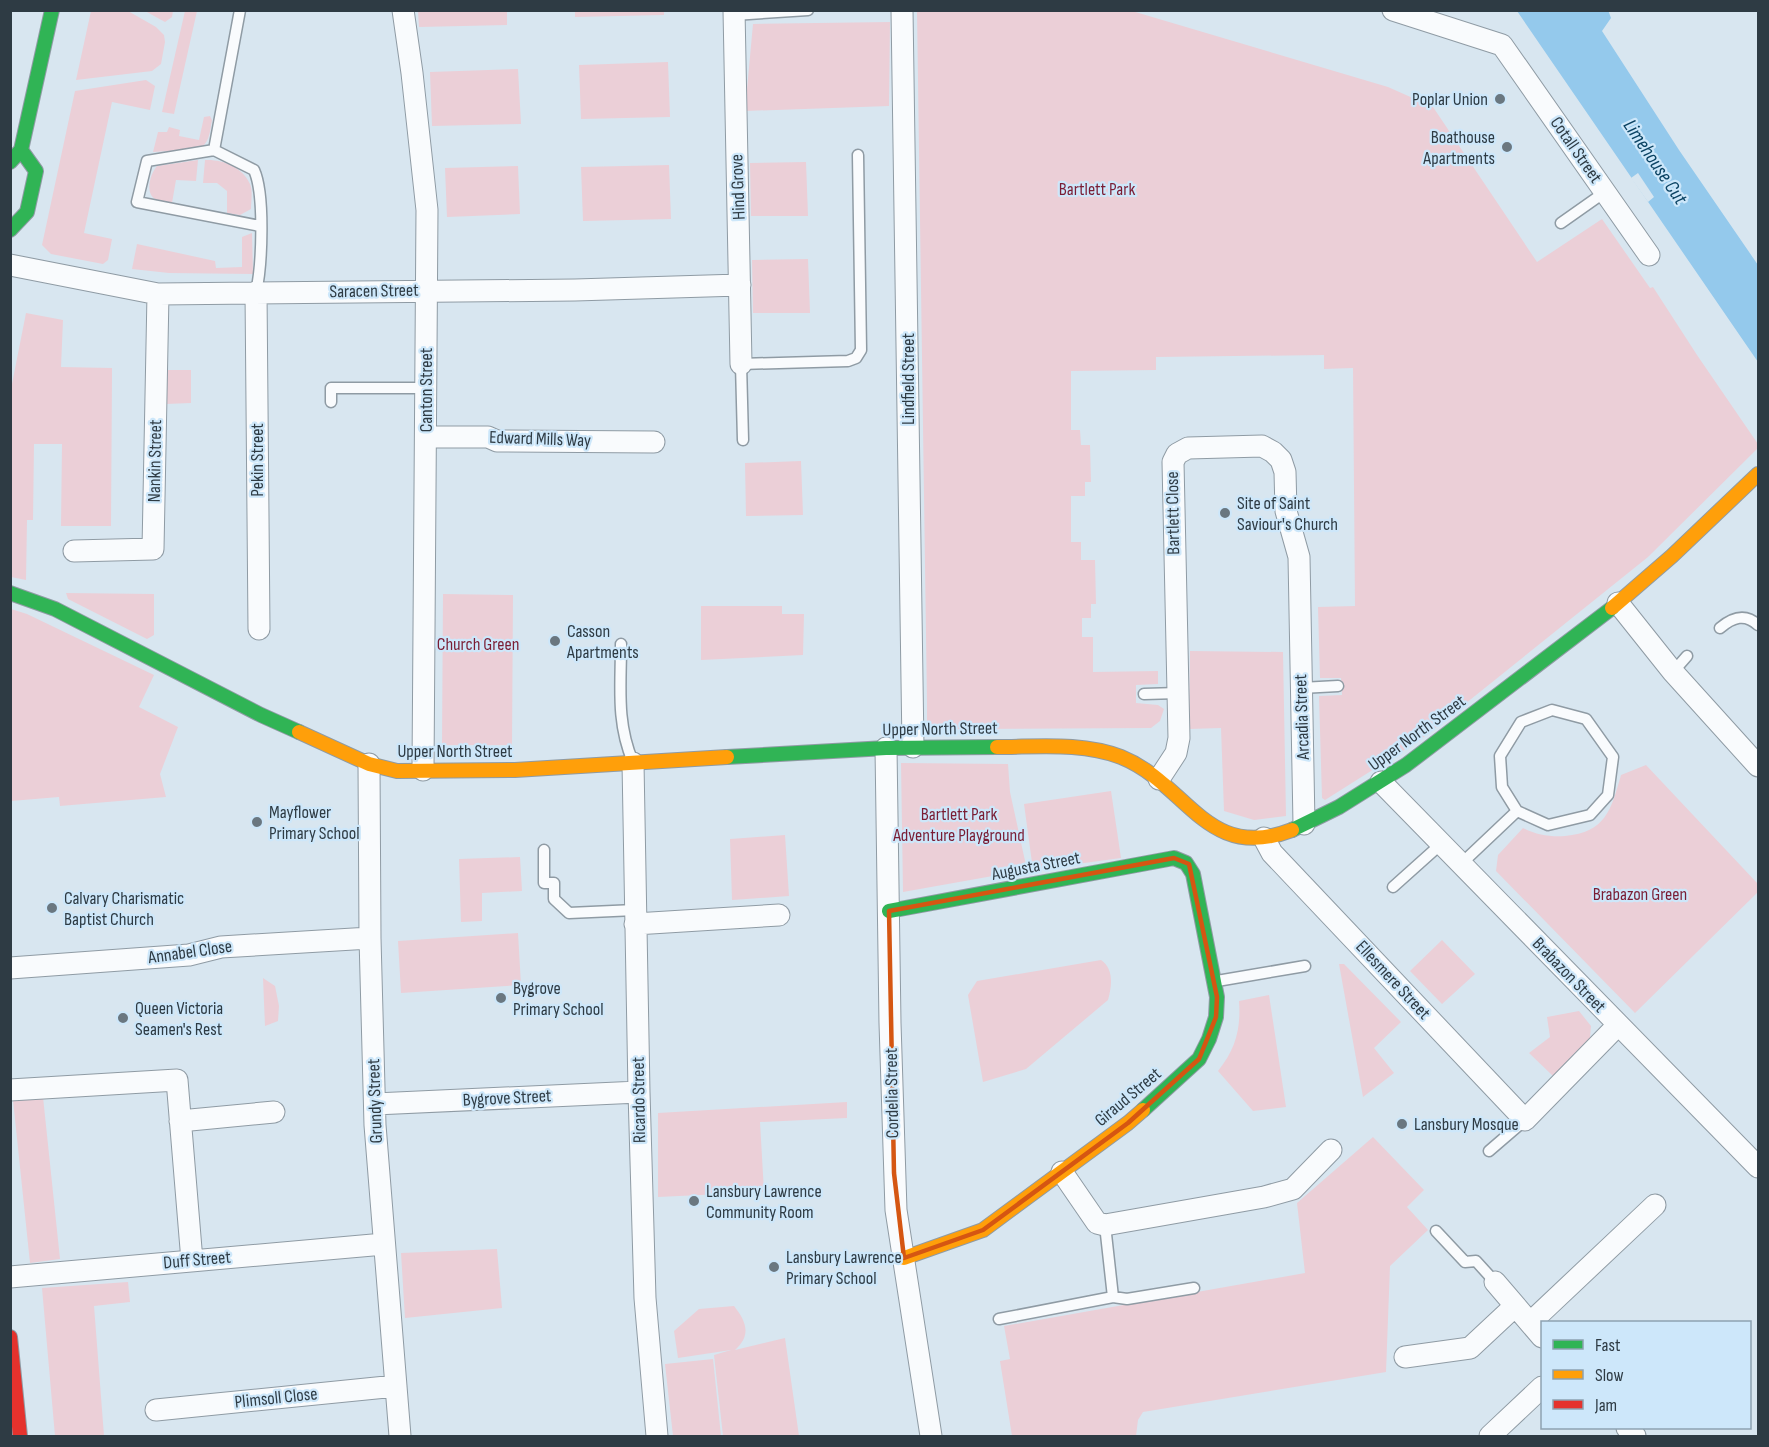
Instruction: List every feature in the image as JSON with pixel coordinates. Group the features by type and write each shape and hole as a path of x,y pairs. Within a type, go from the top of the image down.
{"main road":[{"path":"10,162 21,150 52,10"},
{"path":"10,230 27,212 36,171 21,150"},
{"name":"Upper North Street","path":"10,593 55,609 261,715 369,764 397,771 515,770 913,747 1079,747 1102,750 1122,757 1159,779 1215,828 1239,837 1264,838 1304,824 1340,807 1381,782 1443,738 1618,603 1758,474"},
{"name":"Augusta Street","path":"889,911 1174,858 1182,859 1189,864"},
{"name":"Giraud Street","path":"904,1258 983,1230 1128,1123 1199,1059 1216,1017 1217,997 1193,874 1189,864"},
{"path":"10,1337 20,1437"}],"street":[{"name":"Canton Street","path":"404,10 427,210 423,770"},
{"name":"Lindfield Street","path":"902,10 913,747"},
{"name":"Cotall Street","path":"1394,10 1502,45 1649,255"},
{"name":"Hind Grove","path":"734,13 741,364"},
{"name":"Saracen Street","path":"10,265 158,294 575,290 740,285"},
{"name":"Pekin Street","path":"256,292 259,628"},
{"name":"Nankin Street","path":"74,551 153,549 158,294"},
{"name":"Edward Mills Way","path":"426,436 488,437 497,441 654,442"},
{"name":"Bartlett Close","path":"1159,779 1176,753 1179,738 1172,468 1178,454 1188,448 1262,446 1281,460 1285,472 1286,511 1299,557 1301,610"},
{"path":"1618,603 1673,672 1758,766"},
{"name":"Arcadia Street","path":"1301,610 1304,824"},
{"name":"Cordelia Street","path":"886,748 893,1160 896,1210 931,1437"},
{"name":"Ricardo Street","path":"633,763 645,1298 657,1437"},
{"name":"Grundy Street","path":"369,764 370,938 375,1104 400,1437"},
{"name":"Brabazon Street","path":"1381,782 1758,1167"},
{"name":"Ellesmere Street","path":"1264,838 1272,853 1525,1120"},
{"path":"635,917 779,915"},
{"name":"Annabel Close","path":"10,968 189,955 220,946 370,938"},
{"path":"1525,1120 1618,1026"},
{"path":"10,1090 177,1080 192,1261"},
{"name":"Bygrove Street","path":"375,1104 639,1092"},
{"path":"180,1121 274,1112"},
{"path":"1062,1172 1097,1223 1105,1225 1264,1197 1293,1189 1331,1150"},
{"path":"1545,1321 1655,1205"},
{"name":"Duff Street","path":"10,1277 384,1244"},
{"path":"1495,1282 1537,1329"},
{"path":"1405,1357 1470,1348 1515,1306"},
{"name":"Plimsoll Close","path":"156,1410 396,1386"},
{"path":"1490,1437 1541,1388"}],"lane":[{"path":"214,150 240,10"},
{"path":"734,13 808,10"},
{"path":"256,292 260,273 260,226 259,186 254,170 214,150 147,161 136,202 260,226"},
{"path":"742,440 741,364 848,361 856,358 861,350 858,155"},
{"path":"1561,223 1605,192"},
{"path":"331,402 331,388 426,388"},
{"path":"1720,628 1731,620 1742,617 1752,620 1758,626"},
{"path":"621,644 621,723 625,743 633,763"},
{"path":"1673,672 1687,656"},
{"path":"1301,688 1338,687"},
{"path":"1144,694 1178,693"},
{"path":"1552,710 1586,719 1613,758 1608,795 1590,815 1548,825 1517,811 1502,787 1500,756 1521,722 1552,710"},
{"path":"1461,864 1517,811"},
{"path":"1392,887 1440,844"},
{"path":"543,850 544,883 554,883 554,900 569,913 635,917"},
{"path":"1214,981 1305,966"},
{"path":"1489,1151 1525,1120"},
{"path":"1105,1225 1113,1297"},
{"path":"1436,1231 1466,1262 1476,1261 1495,1282"},
{"path":"999,1319 1113,1297 1127,1299 1194,1288"}],"highlighted area":[{"path":"1174,858 1189,864 1217,997 1216,1017 1199,1059 1128,1123 983,1230 904,1258 894,1173 889,911"}],"green space":[{"path":"91,11 128,11 156,27 164,35 165,42 161,64 152,71 76,80"},
{"path":"145,11 173,11 172,17 165,22"},
{"path":"185,11 197,11 174,114 162,112"},
{"path":"418,11 507,11 507,25 419,27"},
{"path":"575,11 664,11 664,15 575,17"},
{"name":"Bartlett Park","path":"917,11 1132,11 1388,87 1433,107 1537,262 1602,219 1650,288 1653,287 1758,444 1758,448 1648,557 1420,740 1325,800 1322,798 1319,696 1342,695 1341,678 1320,678 1318,607 1355,606 1353,368 1324,369 1324,355 1156,357 1156,370 1071,371 1071,430 1080,430 1081,445 1090,445 1091,482 1085,482 1085,496 1071,496 1071,542 1081,542 1081,560 1095,560 1096,604 1091,604 1091,618 1082,618 1082,637 1093,637 1093,672 1158,671 1158,684 1136,685 1136,703 1158,705 1164,709 1160,721 1151,728 939,729 927,722"},
{"path":"890,22 889,106 745,111 753,24"},
{"path":"668,62 670,117 581,119 579,65"},
{"path":"518,69 521,124 432,126 430,72"},
{"path":"146,80 155,86 150,110 112,102 84,233 112,239 108,260 103,264 51,254 42,245 75,91"},
{"path":"210,116 212,120 209,136 199,149 153,152 158,132 167,132 169,127 180,130 179,136 199,140 204,117"},
{"path":"198,160 196,181 176,180 172,203 153,197 149,189 152,174 157,166"},
{"path":"205,160 231,165 247,178 252,193 251,209 240,215 227,213 227,191 217,183 203,183"},
{"path":"806,162 808,216 751,216 750,163"},
{"path":"669,165 671,219 583,221 581,167"},
{"path":"518,166 520,214 447,217 445,168"},
{"path":"252,233 253,274 169,273 132,269 137,244 215,261 216,268 242,267 242,237"},
{"path":"808,259 810,313 753,313 752,260"},
{"path":"26,313 63,320 61,367 112,368 112,377 111,526 61,526 62,444 34,444 33,520 27,520 26,580 11,577 11,389"},
{"path":"166,370 191,370 191,403 166,404"},
{"path":"801,461 803,515 746,516 745,463"},
{"path":"66,593 154,594 154,635 147,639 68,599"},
{"name":"Church Green","path":"443,594 513,595 512,745 442,745"},
{"path":"701,606 782,606 782,614 804,614 803,655 701,660"},
{"path":"11,609 27,614 154,675 139,707 178,727 160,774 166,797 60,806 59,797 11,801"},
{"path":"1190,651 1283,652 1286,816 1254,820 1224,811 1221,728 1189,729"},
{"name":"Bartlett Park Adventure Playground","path":"901,763 1008,764 1010,792 1027,870 903,892"},
{"name":"Brabazon Green","path":"1646,765 1758,884 1758,892 1635,1013 1496,871 1498,855 1523,828 1554,836 1579,834 1590,830 1605,817 1610,809 1621,775"},
{"path":"1111,791 1121,858 1033,870 1024,804"},
{"path":"785,835 789,896 732,900 730,839"},
{"path":"520,857 522,891 482,893 482,921 461,922 459,859"},
{"path":"518,933 521,985 401,993 398,941"},
{"path":"1442,940 1475,974 1442,1004 1410,971"},
{"path":"1101,960 1110,973 1111,984 1108,1000 1026,1069 983,1082 968,995 977,981"},
{"path":"1339,964 1344,964 1401,1022 1374,1048 1394,1073 1363,1097"},
{"path":"263,978 275,986 279,1006 278,1021 265,1026"},
{"path":"1269,995 1286,1107 1253,1111 1218,1071 1229,1055 1236,1038 1239,1001"},
{"path":"1579,1011 1591,1026 1590,1038 1553,1076 1529,1053 1550,1037 1547,1017"},
{"path":"43,1097 60,1259 30,1263 13,1100"},
{"path":"847,1102 847,1118 760,1122 764,1192 658,1197 658,1113"},
{"path":"1373,1137 1424,1190 1407,1207 1428,1230 1390,1266 1386,1372 1143,1412 1138,1420 1136,1436 1012,1436 1000,1361 1010,1359 1004,1326 1305,1273 1297,1203"},
{"path":"497,1249 502,1308 405,1318 401,1253"},
{"path":"128,1282 130,1302 94,1306 104,1436 55,1436 42,1288"},
{"path":"734,1306 742,1317 745,1328 744,1339 735,1350 785,1338 799,1436 723,1436 714,1355 731,1350 678,1358 674,1331 699,1309"},
{"path":"713,1359 721,1436 673,1436 665,1364"}],"water":[{"name":"Limehouse Cut","path":"1608,10 1611,18 1602,31 1679,150 1758,265 1758,362 1517,11"}],"pier":[{"path":"1638,173 1654,197 1648,202 1631,178"}],"traffic: fast":[{"path":"10,162 21,150 52,10"},
{"path":"10,230 27,212 36,171 21,150"},
{"path":"10,593 55,609 261,715 299,732"},
{"path":"1292,830 1339,807 1406,765 1612,608"},
{"path":"727,757 886,748 997,747"},
{"path":"889,911 1174,858 1186,863 1193,874 1217,997 1216,1017 1199,1059 1143,1110"}],"traffic: slow":[{"path":"1612,608 1672,556 1758,474"},
{"path":"299,732 369,764 397,771 515,770 727,757"},
{"path":"997,747 1060,746 1106,752 1144,769 1199,816 1218,829 1238,836 1263,837 1292,830"},
{"path":"904,1258 983,1230 1143,1110"}],"traffic: jam":[{"path":"10,1337 20,1436"}],"place":[{"name":"Poplar Union","path":"1500,99"},
{"name":"Boathouse Apartments","path":"1507,147"},
{"name":"Site of Saint Saviour's Church","path":"1225,513"},
{"name":"Casson Apartments","path":"555,641"},
{"name":"Mayflower Primary School","path":"257,822"},
{"name":"Calvary Charismatic Baptist Church","path":"52,908"},
{"name":"Bygrove Primary School","path":"501,998"},
{"name":"Queen Victoria Seamen's Rest","path":"123,1018"},
{"name":"Lansbury Mosque","path":"1402,1124"},
{"name":"Lansbury Lawrence Community Room","path":"694,1201"},
{"name":"Lansbury Lawrence Primary School","path":"774,1267"}]}
